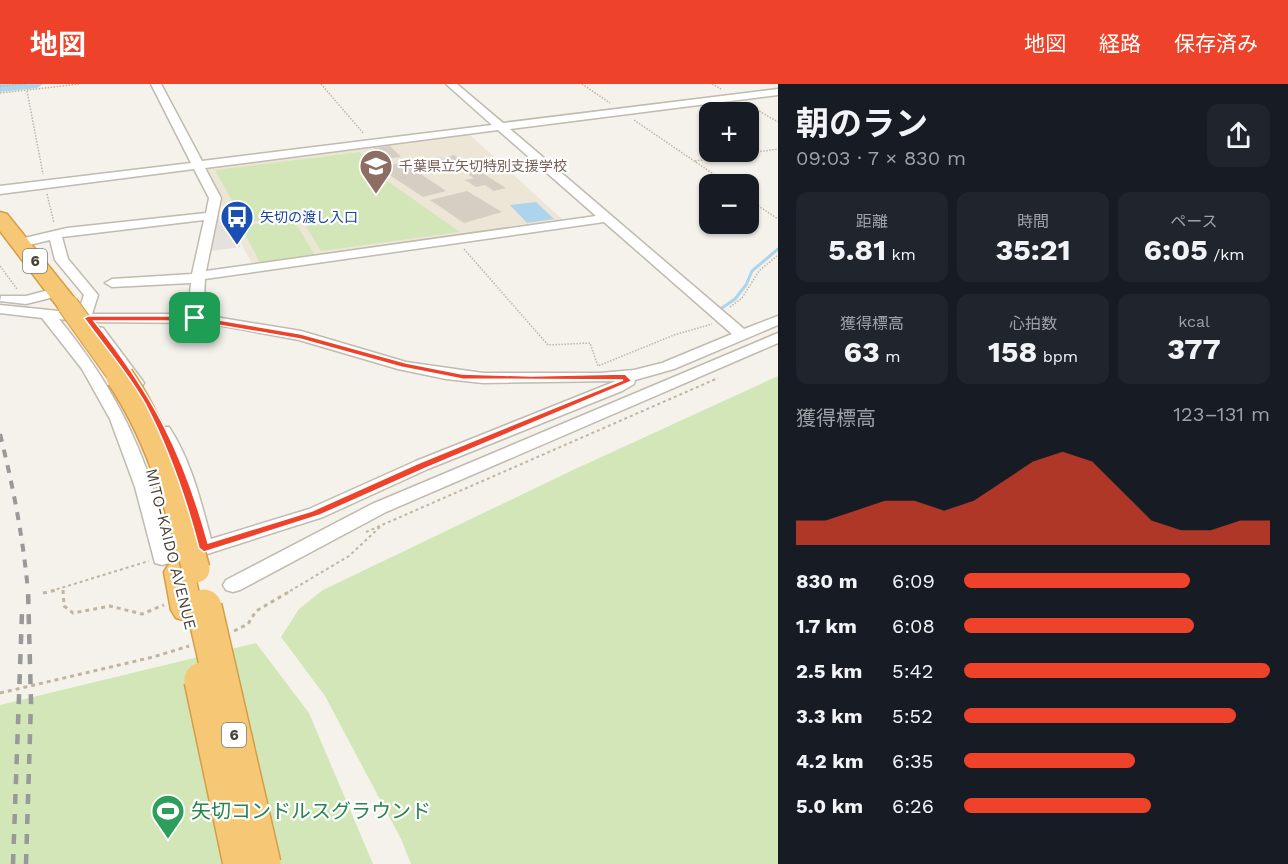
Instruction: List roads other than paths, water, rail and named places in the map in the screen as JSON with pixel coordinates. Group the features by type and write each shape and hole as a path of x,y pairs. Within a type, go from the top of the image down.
{"highway":[{"name":"MITO-KAIDO AVENUE","path":"0,218 21,243 59,309 116,391 140,436 158,487 179,566 241,864"},
{"name":"MITO-KAIDO AVENUE","path":"0,240 59,309"},
{"name":"MITO-KAIDO AVENUE","path":"186,607 263,864"}],"street":[{"path":"156,84 215,198 209,216 198,277 195,318"},
{"path":"451,84 742,335"},
{"path":"0,190 778,92"},
{"path":"21,243 67,232 209,216"},
{"path":"112,283 198,277 606,218"},
{"path":"56,235 62,260 91,295 59,309"},
{"path":"0,299 59,309 122,361 150,404 175,454 204,548 316,513 441,458 616,388 628,381 625,376"},
{"path":"0,309 59,309 195,318 301,336 404,366 462,377 531,379 625,376 668,366 778,320"},
{"path":"233,585 379,508 778,338"}],"water":[{"path":"536,202 554,219 527,223 510,205"}],"waterway":[{"path":"0,88 37,84"},
{"path":"719,310 735,299 746,285 752,271 778,249"}],"railway":[{"path":"0,434 17,512 28,591"},
{"path":"26,864 31,702 28,590"},
{"path":"13,864 22,612"}],"place":[{"name":"千葉県立矢切特別支援学校","path":"376,195"},
{"name":"矢切の渡し入口","path":"237,246"},
{"name":"矢切コンドルスグラウンド","path":"168,840"}]}
